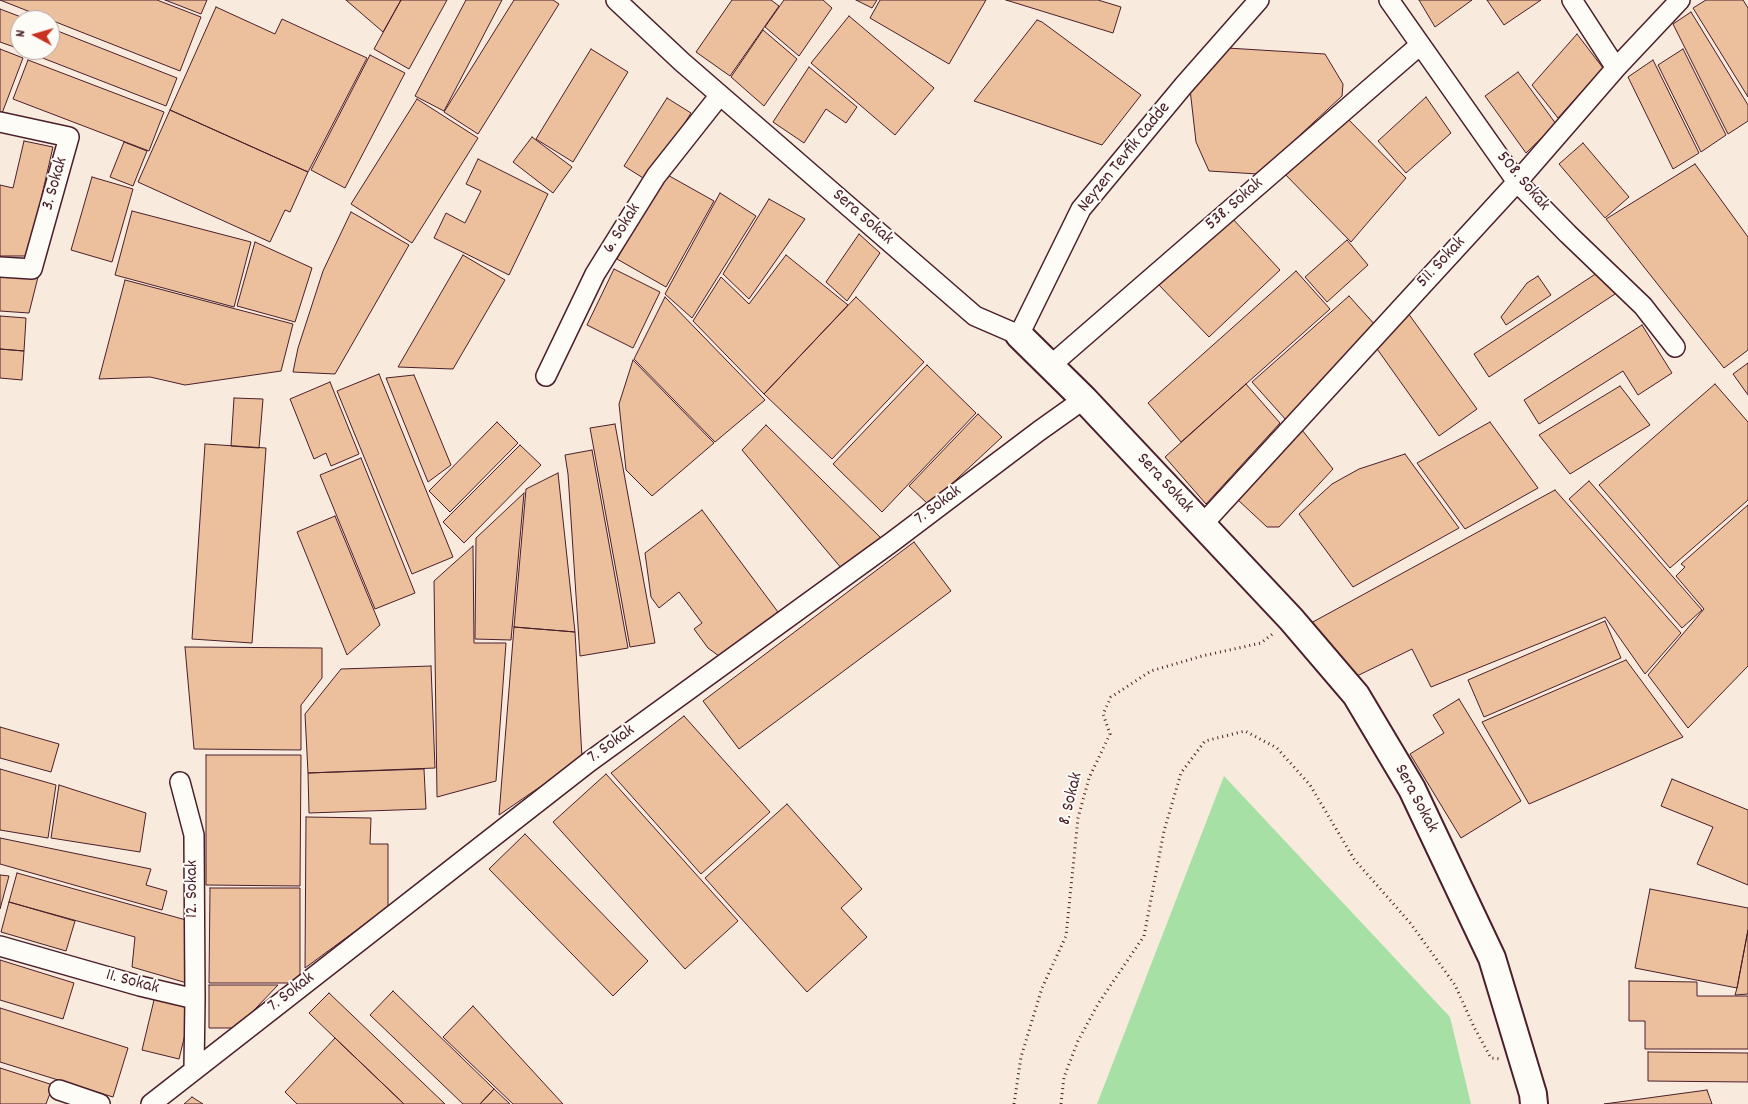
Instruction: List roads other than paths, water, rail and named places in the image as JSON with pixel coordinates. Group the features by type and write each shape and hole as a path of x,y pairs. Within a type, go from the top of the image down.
{"street":[{"name":"Sera Sokak","path":"616,0 682,62 975,316 1019,335 1084,399 1291,619 1356,696 1412,789 1492,958 1533,1094 1534,1104"},
{"name":"Neyzen Tevfik Cadde","path":"1019,335 1081,209 1184,85 1259,0"},
{"name":"508. Sokak","path":"1389,0 1517,182 1643,306 1675,347"},
{"path":"1572,0 1616,68"},
{"name":"511. Sokak","path":"1202,525 1517,182 1616,68 1680,0"},
{"name":"538. Sokak","path":"1050,366 1420,45"},
{"name":"6. Sokak","path":"546,376 595,274 656,176 720,95"},
{"name":"3. Sokak","path":"0,122 69,137 32,269 0,267"},
{"name":"7. Sokak","path":"151,1104 589,762 892,542 1038,431 1084,399"},
{"name":"12. Sokak","path":"180,782 194,835 195,999"},
{"name":"11. Sokak","path":"0,946 140,986 195,999"},
{"path":"194,1070 195,999"},
{"path":"59,1090 100,1104"}]}
